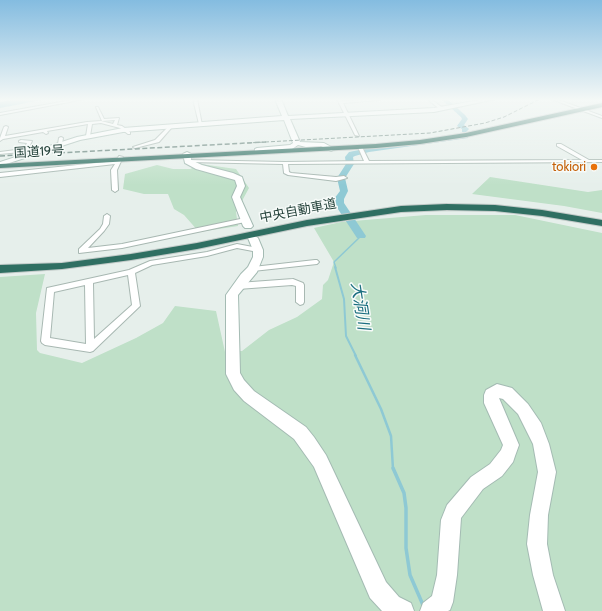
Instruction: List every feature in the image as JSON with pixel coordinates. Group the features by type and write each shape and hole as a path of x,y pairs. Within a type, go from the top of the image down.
{"highway":[{"name":"国道19号","path":"0,165 188,157 387,143 438,138 487,128"},
{"name":"国道19号","path":"188,157 257,150 329,147 362,150 451,138 496,128"},
{"name":"中央自動車道","path":"0,262 67,259 135,250 338,215 445,202 492,203 540,208 602,219"},
{"name":"中央自動車道","path":"399,207 495,208 542,213 602,223"},
{"name":"中央自動車道","path":"0,269 62,266 131,257 338,215"}],"street":[{"path":"1,139 6,128"},
{"path":"1,139 68,128"},
{"path":"88,136 89,128"},
{"path":"121,128 128,132"},
{"path":"0,165 42,150 60,141 88,136 160,128"},
{"path":"135,147 158,141 170,128"},
{"path":"291,128 297,142 306,145 319,144 329,147"},
{"path":"353,128 357,135"},
{"path":"1,139 14,138"},
{"path":"21,141 30,142 25,151"},
{"path":"257,150 292,146 297,142"},
{"path":"559,145 590,162"},
{"path":"0,153 42,150"},
{"path":"362,150 367,163"},
{"path":"188,157 285,163 602,161"},
{"path":"107,216 106,224 102,230 81,251 122,246 247,223 236,197 241,186 239,179 230,175 198,167 188,157"},
{"path":"0,175 119,160"},
{"path":"115,190 114,170 119,160"},
{"path":"285,163 287,173 290,174 342,178"},
{"path":"90,348 45,341 50,290 130,272 150,263 207,254 238,246 256,244 258,257 253,268 232,295 232,356 234,374 239,386 249,396 300,433 308,443 320,461 378,590 391,605 403,611"},
{"path":"253,268 315,262"},
{"path":"90,348 136,306 130,272"},
{"path":"89,281 90,348"},
{"path":"238,286 293,282 300,285 300,302"},
{"path":"430,611 442,602 447,575 451,520 454,512 477,483 496,470 507,456 511,445 506,431 492,403 491,395 497,391 507,393 523,409 535,429 541,444 547,472 539,515 537,544 543,575 554,611"}],"green space":[{"path":"201,164 236,169 249,188 236,212 238,226 199,232 184,215 174,209 168,194 144,194 123,189 125,174 157,165 173,169 190,169"},
{"path":"490,177 588,192 602,190 602,213 564,206 472,194"},
{"path":"426,215 515,215 602,233 602,611 0,611 0,277 45,274 36,313 37,350 40,353 82,363 136,338 163,323 175,306 216,311 225,352 242,351 269,330 297,317 322,299 323,285 328,280 334,262 314,228 341,222"}],"waterway":[{"name":"大洞川","path":"463,128 466,129 464,131"},
{"name":"大洞川","path":"361,236 339,203 339,199 344,191 341,178 350,164 349,157 352,154 369,150 466,137"},
{"name":"大洞川","path":"336,268 334,262 361,236"},
{"name":"大洞川","path":"335,267 344,299 346,336 356,356"},
{"name":"大洞川","path":"355,355 381,409 391,436 393,469"},
{"name":"大洞川","path":"393,468 404,493 406,508 406,548 410,575 423,605"}],"railway":[{"path":"247,143 430,133 460,128"},
{"path":"247,143 266,142"},
{"path":"0,156 247,143"}],"place":[{"name":"tokiori","path":"594,167"}]}
